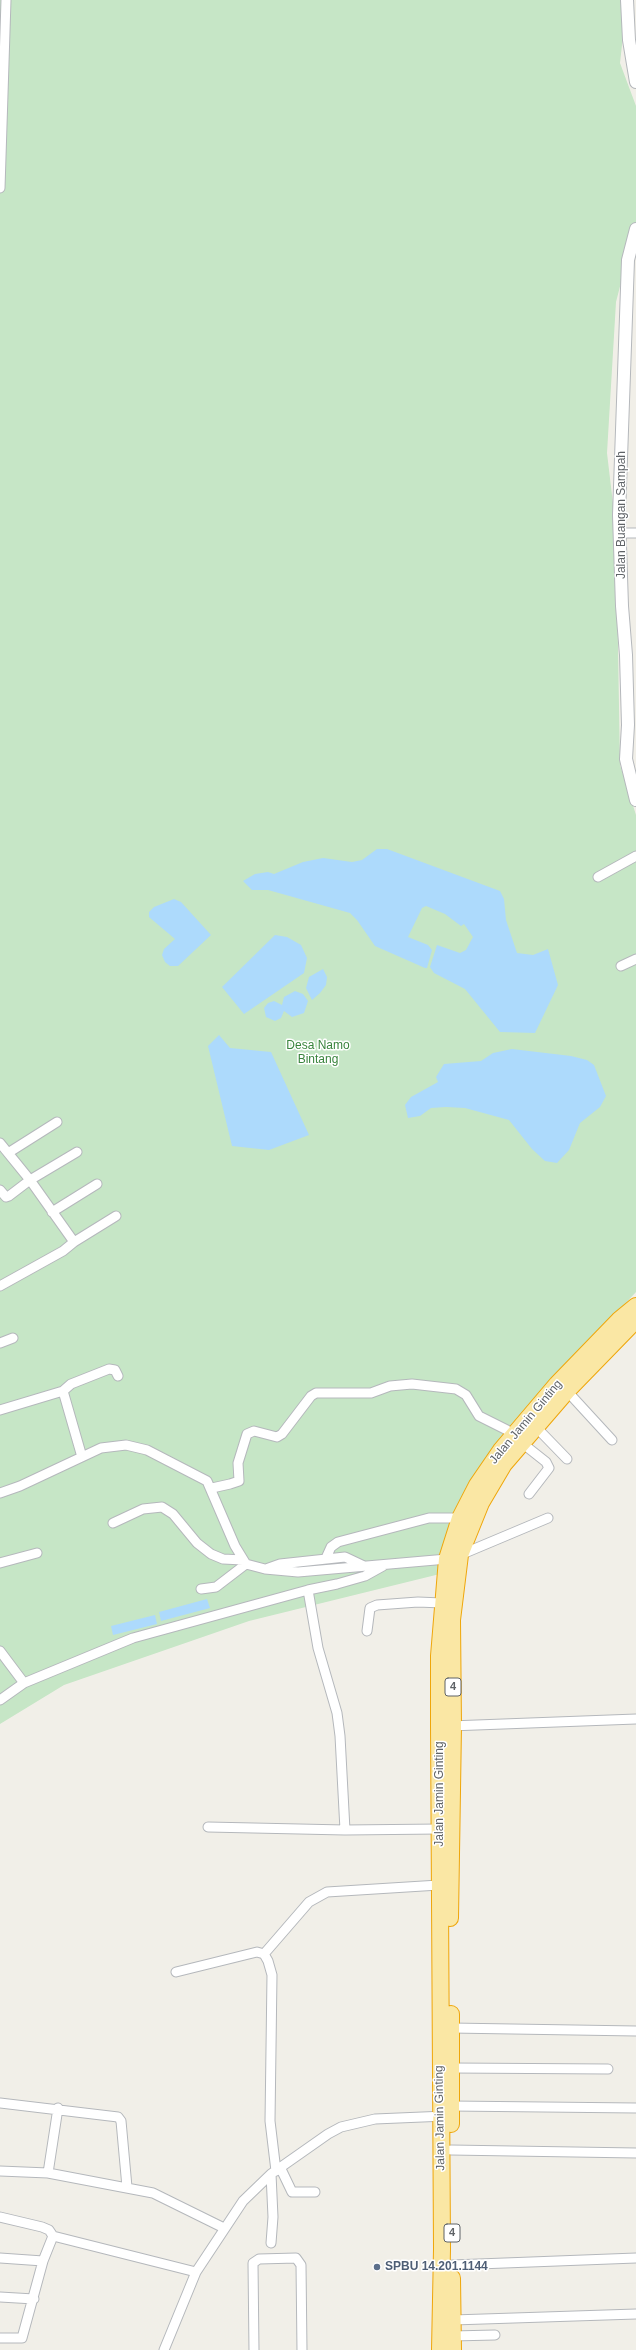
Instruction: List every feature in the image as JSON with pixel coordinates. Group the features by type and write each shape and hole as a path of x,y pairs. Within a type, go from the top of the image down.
{"highway":[{"name":"Jalan Jamin Ginting","path":"440,2350 446,2111 439,1885 440,1829 452,1620 454,1557 486,1492 504,1464 517,1439 535,1426 636,1318"},
{"name":"Jalan Jamin Ginting","path":"453,2335 451,2150 446,2111 452,2068 450,1862 442,1603 454,1557 460,1518 477,1485 517,1439 557,1384 619,1320 636,1318"}],"street":[{"path":"0,188 6,0"},
{"path":"627,0 629,40 636,82"},
{"name":"Jalan Buangan Sampah","path":"636,229 632,260 620,534 622,606 626,655 626,759 636,800"},
{"path":"620,534 636,533"},
{"path":"598,877 636,856"},
{"path":"621,966 636,959"},
{"path":"8,1152 57,1122"},
{"path":"0,1143 30,1180 74,1242"},
{"path":"0,1190 5,1196 9,1196 30,1180 77,1152"},
{"path":"52,1212 97,1184"},
{"path":"0,1286 63,1250 116,1216"},
{"path":"0,1343 13,1338"},
{"path":"0,1410 63,1392 75,1382 109,1369 115,1370 118,1376"},
{"path":"212,1488 234,1484 239,1480 238,1463 247,1434 254,1431 277,1437 282,1434 311,1396 316,1393 371,1393 390,1386 412,1384 456,1389 466,1395 479,1416 507,1430 546,1462 548,1468 529,1494"},
{"path":"567,1391 612,1440"},
{"path":"63,1392 82,1457"},
{"path":"535,1426 567,1459"},
{"path":"0,1493 20,1486 82,1457 113,1445 126,1445 140,1448 201,1476 212,1488 231,1538 245,1562"},
{"path":"113,1523 143,1509 162,1507 174,1514 197,1543 211,1554 245,1562 265,1569 298,1572 386,1565 454,1557 548,1518"},
{"path":"326,1558 331,1547 338,1542 429,1518 460,1518"},
{"path":"0,1563 37,1553"},
{"path":"265,1569 280,1564 345,1557 364,1566"},
{"path":"201,1589 216,1587 245,1562"},
{"path":"0,1700 24,1683 133,1638 365,1576 386,1565"},
{"path":"308,1590 318,1648 338,1722 346,1830"},
{"path":"367,1630 370,1608 377,1605 418,1602 442,1603"},
{"path":"0,1651 24,1683"},
{"path":"446,1726 636,1719"},
{"path":"208,1827 346,1830 440,1829"},
{"path":"264,1954 309,1902 327,1892 439,1885"},
{"path":"176,1972 257,1952 264,1954 268,1961 272,1975 270,2121 276,2171 271,2243"},
{"path":"452,2028 636,2031"},
{"path":"452,2068 608,2069"},
{"path":"0,2103 58,2108 119,2118 127,2188"},
{"path":"48,2173 58,2108"},
{"path":"164,2350 196,2272 243,2201 276,2171 328,2134 341,2127 375,2119 446,2111 636,2108"},
{"path":"451,2150 636,2153"},
{"path":"0,2171 48,2173 153,2193 224,2228"},
{"path":"276,2171 292,2192 315,2192"},
{"path":"0,2217 42,2227 49,2230 52,2236 43,2261 34,2299 22,2338 0,2338"},
{"path":"52,2236 196,2272"},
{"path":"0,2258 43,2261"},
{"path":"254,2350 253,2263 259,2260 296,2258 301,2265 302,2350"},
{"path":"452,2265 636,2258"},
{"path":"0,2297 34,2299"},
{"path":"453,2335 636,2314"},
{"path":"453,2335 495,2335"}],"green space":[{"name":"Desa Namo Bintang","path":"0,0 627,0 620,63 636,106 636,224 616,302 607,453 616,529 620,765 636,815 636,1292 522,1414 462,1496 445,1554 448,1572 249,1621 64,1685 0,1724"}],"water":[{"path":"377,849 387,849 500,891 504,899 506,920 517,953 533,955 548,949 558,985 535,1033 500,1032 465,989 434,973 430,967 437,945 460,953 466,950 473,937 464,924 461,926 445,914 426,906 422,908 408,937 428,945 432,950 427,968 425,968 375,946 357,920 350,913 268,890 252,890 243,881 255,874 268,872 274,874 303,862 323,858 352,862 362,860"},
{"path":"174,899 181,902 211,935 178,966 170,966 165,962 162,955 164,949 175,939 149,917 149,912 154,907"},
{"path":"275,935 287,937 301,945 307,958 304,973 244,1014 222,987"},
{"path":"323,969 327,977 326,985 312,1000 306,988 309,977"},
{"path":"295,991 303,994 308,1001 304,1013 292,1017 284,1011 281,1018 275,1021 266,1017 264,1008 268,1003 274,1001 282,1005 284,997"},
{"path":"219,1035 230,1048 271,1052 309,1135 269,1150 232,1146 208,1046"},
{"path":"512,1049 571,1056 587,1060 594,1065 606,1096 600,1107 580,1123 569,1150 557,1163 545,1161 532,1149 509,1120 465,1108 446,1107 431,1108 420,1116 408,1118 405,1105 411,1097 438,1082 436,1077 444,1064 481,1061 493,1053"},
{"path":"207,1599 210,1608 161,1621 159,1612"},
{"path":"155,1615 157,1624 113,1635 111,1626"}],"place":[{"name":"SPBU 14.201.1144","path":"377,2267"}]}
